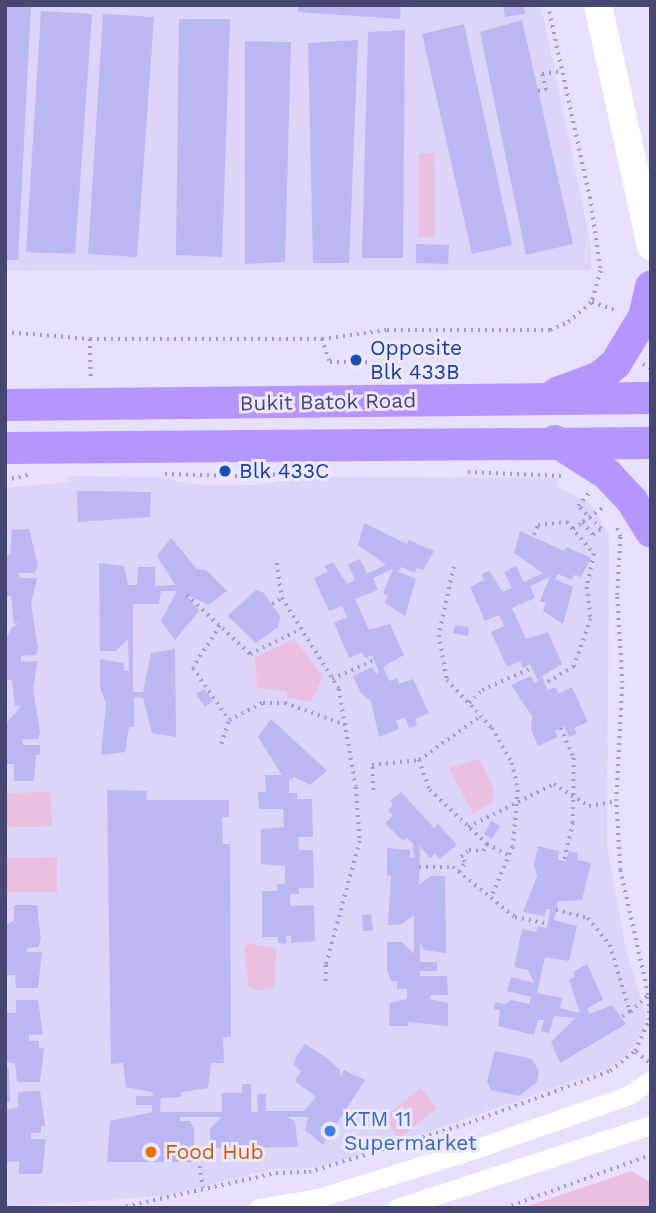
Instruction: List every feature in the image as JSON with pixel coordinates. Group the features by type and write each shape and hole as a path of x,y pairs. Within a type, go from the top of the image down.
{"main road":[{"path":"598,5 651,246"},
{"path":"529,402 580,386 615,363 644,317 651,287"},
{"name":"Bukit Batok Road","path":"5,405 529,402 651,398"},
{"path":"555,441 607,474 632,501 651,531"},
{"name":"Bukit Batok Road","path":"5,448 555,441 651,443"}],"street":[{"path":"260,1208 318,1198 475,1149 629,1095 651,1080"},
{"path":"397,1208 651,1125"}],"path":[{"path":"5,332 90,339 322,339 387,330 550,330 568,322 592,302 601,271 564,71 548,5"},
{"path":"538,91 546,90 542,74 564,71"},
{"path":"592,302 631,316"},
{"path":"322,339 330,362 370,362"},
{"path":"615,363 651,368"},
{"path":"158,474 259,477 285,472"},
{"path":"463,472 569,479"},
{"path":"5,480 30,475"},
{"path":"584,486 610,508"},
{"path":"583,522 593,535 601,530 591,516 578,506 591,490"},
{"path":"573,529 603,506"},
{"path":"119,1208 276,1173 309,1172 469,1123 610,1071 635,1051 649,1020 648,995 620,870 616,801 622,683 617,595 620,537 613,517"},
{"path":"534,535 538,525 567,522 594,554 589,567 587,587 591,619 574,667 545,684"},
{"path":"277,563 282,598 299,630 339,689 360,841 326,965 326,984"},
{"path":"454,567 439,635 447,680 481,716 512,763 516,802 509,855 491,898"},
{"path":"187,595 250,654 299,630"},
{"path":"272,604 282,598"},
{"path":"220,626 193,668 229,720"},
{"path":"332,678 374,660"},
{"path":"468,703 482,690 532,668"},
{"path":"221,744 229,720 262,704 285,703 345,725"},
{"path":"373,790 372,765 419,760 481,716"},
{"path":"561,728 574,758 573,796 564,862"},
{"path":"419,760 430,790 487,844 509,855"},
{"path":"468,827 554,784 589,806 616,801"},
{"path":"459,872 465,862 461,856 469,850 483,851 487,844"},
{"path":"419,867 453,867 515,917 548,924"},
{"path":"556,910 588,918 610,945 630,1012"},
{"path":"622,1017 648,995"},
{"path":"635,1051 651,1063"},
{"path":"505,1208 651,1154"},
{"path":"200,1166 204,1188"}],"shaded area":[{"path":"5,5 541,5 591,245 591,270 5,271"},
{"path":"419,153 434,153 435,237 419,237"},
{"path":"68,476 156,477 199,485 256,485 309,477 558,478 558,487 591,504 608,532 609,548 607,846 625,945 646,1018 642,1034 624,1058 608,1069 373,1151 314,1168 272,1169 165,1196 5,1207 5,488 68,482"},
{"path":"294,639 323,676 311,702 288,697 286,691 257,688 255,657"},
{"path":"479,759 494,789 492,803 473,813 449,768"},
{"path":"51,792 52,826 5,827 5,793"},
{"path":"57,857 57,892 5,892 5,858"},
{"path":"249,943 276,949 274,987 258,991 249,986 244,949"},
{"path":"421,1088 437,1108 399,1138 383,1118"},
{"path":"632,1171 651,1183 651,1208 522,1208"}],"building":[{"path":"5,5 31,5 18,260 5,260"},
{"path":"298,5 401,5 400,19 298,12"},
{"path":"503,5 523,5 525,14 505,17"},
{"path":"41,11 92,14 75,254 26,252"},
{"path":"103,14 154,17 137,257 88,254"},
{"path":"179,19 230,19 222,257 176,255"},
{"path":"522,20 573,244 526,255 480,32"},
{"path":"464,24 512,245 472,254 422,34"},
{"path":"405,30 403,258 362,258 368,32"},
{"path":"358,40 349,263 313,263 308,43"},
{"path":"245,41 291,42 285,262 245,264"},
{"path":"416,244 449,245 448,264 416,263"},
{"path":"77,491 151,492 150,517 78,522"},
{"path":"364,523 407,544 409,540 434,551 423,570 417,568 415,573 401,567 398,572 416,579 405,616 385,603 388,595 383,593 393,569 373,578 378,590 355,599 369,630 390,624 404,655 383,667 390,681 397,678 399,684 413,679 429,713 415,719 417,725 409,728 405,717 396,721 399,729 379,737 371,701 361,693 353,676 372,667 376,674 379,672 372,655 365,658 362,652 349,658 334,623 347,617 342,606 329,611 314,578 328,572 325,566 333,562 347,584 355,580 348,564 360,559 367,574 386,565 358,545"},
{"path":"29,529 38,565 35,573 19,573 20,578 37,578 31,604 38,648 36,655 21,656 21,662 38,661 33,688 40,732 38,739 22,739 23,745 40,745 40,755 36,755 34,781 14,781 14,764 5,764 5,725 21,706 15,706 12,680 5,680 5,641 12,627 20,623 14,624 11,596 5,596 5,558 10,554 12,530"},
{"path":"520,531 564,551 566,547 591,558 581,577 574,575 572,580 558,574 555,579 573,587 563,624 543,611 546,603 540,601 550,577 530,586 535,598 512,608 526,639 548,632 562,664 542,676 548,690 556,687 558,694 572,687 588,722 574,728 577,734 569,737 564,726 555,731 558,737 538,746 531,729 532,716 511,685 531,676 534,683 538,681 530,664 523,668 520,661 507,667 491,632 504,626 499,615 485,621 470,587 484,580 481,574 489,571 503,592 512,588 504,572 516,566 524,582 543,573 514,553"},
{"path":"171,538 197,569 206,570 227,591 208,605 187,595 199,611 175,640 161,621 177,591 161,591 159,604 133,604 133,692 143,692 151,653 175,649 176,737 152,733 143,698 134,697 134,727 129,727 125,752 101,755 106,704 100,687 100,659 124,663 124,671 129,671 128,639 116,651 100,651 99,563 124,566 128,585 137,585 138,567 155,567 155,586 175,585 157,556"},
{"path":"256,590 264,593 280,617 278,627 256,643 228,616"},
{"path":"455,625 469,627 468,636 453,633"},
{"path":"204,689 213,701 205,707 196,694"},
{"path":"271,719 327,771 310,785 294,777 289,780 289,793 297,793 297,799 312,799 313,837 298,837 299,850 313,850 314,888 299,888 299,894 290,894 290,906 314,905 315,941 291,943 291,936 286,936 286,944 278,943 278,937 262,937 262,891 277,891 277,884 285,884 285,866 261,864 261,829 284,827 283,809 259,809 258,792 266,792 265,775 282,775 258,737"},
{"path":"107,790 147,791 146,800 229,800 229,817 222,817 223,844 230,844 231,1037 223,1038 224,1063 211,1063 208,1088 181,1092 181,1097 161,1098 160,1112 222,1112 222,1093 242,1093 242,1084 251,1084 251,1112 258,1112 257,1094 266,1094 266,1111 304,1111 316,1097 295,1081 301,1071 294,1065 296,1057 305,1044 340,1070 340,1077 344,1070 365,1080 323,1145 305,1130 308,1117 286,1117 295,1121 298,1147 210,1148 210,1129 221,1117 180,1117 180,1121 190,1121 194,1129 194,1162 107,1162 110,1121 152,1112 152,1105 136,1105 136,1096 153,1096 152,1092 126,1087 123,1063 111,1064"},
{"path":"401,792 434,828 438,824 457,845 439,859 435,854 430,858 420,846 419,885 431,876 445,876 446,953 424,950 420,942 420,962 437,962 437,971 420,971 420,976 447,976 448,995 431,995 430,999 448,1003 448,1026 408,1022 408,1026 389,1026 390,1003 407,999 407,989 397,989 397,981 391,981 387,970 387,942 402,942 414,954 414,915 402,924 388,925 391,875 387,876 387,848 410,850 410,858 414,858 413,844 407,838 403,841 385,823 393,816 388,810 393,805 390,801"},
{"path":"491,821 500,826 492,839 484,834"},
{"path":"538,846 559,851 558,860 566,862 569,851 578,853 577,860 591,863 582,900 558,901 554,920 577,926 569,961 545,957 537,993 562,998 560,1008 580,1013 569,980 575,976 573,972 587,964 603,999 587,1009 590,1014 612,1005 626,1024 560,1063 551,1042 575,1018 554,1016 549,1033 541,1031 544,1020 538,1020 534,1035 498,1026 500,1010 494,1009 495,1002 506,1004 511,1000 529,1004 531,997 507,991 511,977 534,983 528,970 514,967 522,929 536,932 538,926 547,928 550,909 546,909 545,916 523,912 537,876 534,865"},
{"path":"14,905 37,905 41,940 38,947 27,948 27,952 42,952 38,988 16,988 15,975 5,975 5,925 14,921"},
{"path":"371,914 373,930 363,931 362,915"},
{"path":"16,1000 38,1000 43,1034 29,1035 29,1041 39,1041 39,1048 44,1048 40,1082 17,1082 15,1063 5,1062 5,1013 16,1013"},
{"path":"495,1051 532,1059 539,1071 537,1082 519,1096 491,1090 487,1081"},
{"path":"5,1069 9,1069 10,1102 5,1102"},
{"path":"40,1091 45,1126 41,1126 41,1133 31,1133 31,1139 46,1139 42,1174 19,1174 19,1161 5,1162 5,1110 18,1107 18,1092"}],"place":[{"name":"Opposite Blk 433B","path":"356,360"},
{"name":"Blk 433C","path":"225,471"},
{"name":"KTM 11 Supermarket","path":"330,1131"},
{"name":"Food Hub","path":"151,1152"}]}
